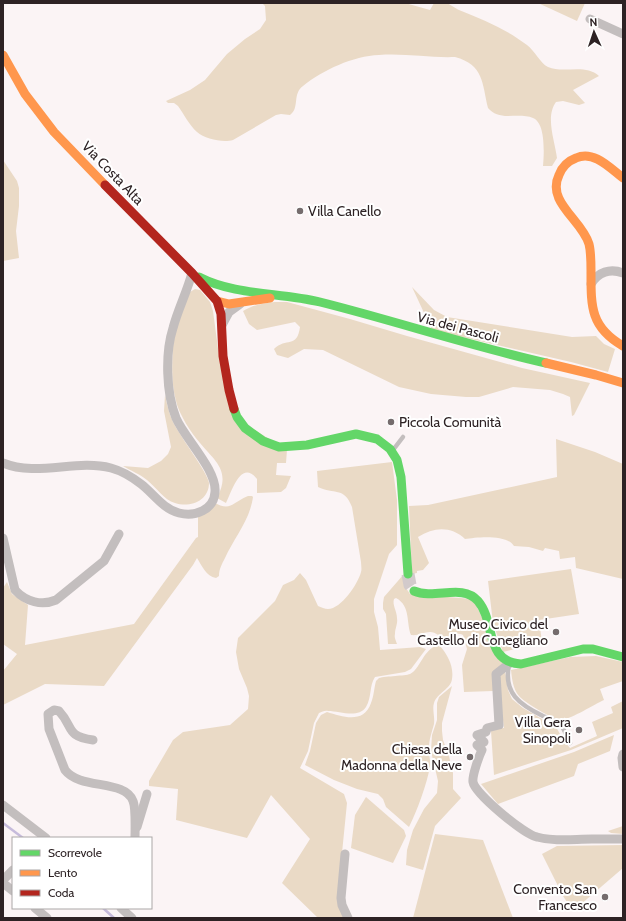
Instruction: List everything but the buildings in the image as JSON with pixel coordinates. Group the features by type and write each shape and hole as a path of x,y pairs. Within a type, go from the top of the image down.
{"street":[{"path":"590,19 623,34"},
{"name":"Via Costa Alta","path":"3,54 25,94 54,132 217,300"},
{"path":"623,178 600,160 590,156 585,156 574,158 566,163 560,172 556,188 559,198 588,240 591,252 591,308 596,322 615,342 623,346"},
{"path":"591,284 597,276 605,272 617,271 623,273"},
{"path":"3,463 19,468 87,465 112,469 122,472 140,483 173,511 194,514 202,512 208,508 215,497 215,482 211,473 186,436 176,418 168,369 172,328 188,288 192,273"},
{"name":"Via dei Pascoli","path":"192,273 210,282 238,290 320,302 477,347 596,375 623,383"},
{"path":"238,290 228,293 217,300 221,314 223,356 232,402 237,417 256,438 270,444 288,447 307,445 362,434 375,438 391,451 395,458 400,475 408,574"},
{"name":"Via dei Pascoli","path":"217,300 229,304 287,296"},
{"path":"222,325 229,312 241,303"},
{"path":"3,538 15,590 20,596 26,599 42,603 56,600 104,561 118,534"},
{"path":"414,591 417,593 426,594 457,591 467,592 474,596 480,602 498,652 504,660 510,664 515,665 583,649 593,649 623,656"},
{"path":"510,664 496,674 499,726 487,728 486,732 477,736 484,742 477,745 482,750 478,757 473,782 474,786 490,805 516,825 535,837 571,840 623,840"},
{"path":"93,740 78,736 70,730 59,711 54,710 48,714 49,729 65,770 68,774 84,782 121,789 129,795 133,801 135,837"},
{"path":"623,754 623,767"},
{"path":"135,837 147,794"},
{"path":"3,805 44,837"},
{"path":"345,854 341,898 342,905 348,918"},
{"path":"12,871 3,882 12,890"},
{"path":"35,909 47,918"}],"lane":[{"path":"391,451 403,437"},
{"path":"510,664 508,671 510,690 514,696 525,707 559,723 570,743"}],"shaded area":[{"path":"262,3 405,3 430,10 434,3 446,3 494,25 519,39 530,48 542,63 548,67 561,70 587,70 599,76 573,90 585,103 579,105 563,101 556,102 551,115 551,122 557,158 552,166 543,166 544,155 542,132 537,121 527,116 502,116 492,112 488,108 483,83 477,70 464,60 455,57 388,55 369,56 349,61 329,69 303,86 298,93 295,109 290,115 276,115 233,140 219,141 205,137 194,129 178,106 174,103 168,103 166,101 190,90 205,80 227,54 260,29 266,20 265,6"},
{"path":"538,3 585,3 577,21"},
{"path":"3,160 17,181 19,188 19,206 16,231 19,258 3,261"},
{"path":"412,287 434,310 447,317 572,337 596,336 604,344 615,349 608,372 432,330"},
{"path":"195,289 200,290 210,302 213,311 219,356 232,416 287,450 286,463 277,463 276,475 291,476 286,488 281,492 257,493 257,479 251,474 246,473 238,479 234,485 226,503 217,498 221,489 222,481 220,468 193,434 180,412 173,387 173,346 175,331 180,316 190,292"},
{"path":"275,302 287,302 522,368 590,383 574,415 572,416 570,397 550,390 513,387 479,397 466,397 431,394 399,387 323,350 304,349 288,358 277,355 274,349 294,340 299,334 300,327 295,322 257,330 249,324 243,311 251,307"},
{"path":"165,395 173,422 204,471 209,483 206,494 202,499 192,504 187,505 171,501 144,478 123,466 148,468 161,461 168,454 171,447 164,411"},
{"path":"556,439 595,452 623,464 623,579 576,568 575,557 560,559 559,551 545,548 543,551 529,547 514,546 510,542 499,538 484,537 465,539 454,532 442,529 430,531 418,537 429,563 423,570 412,574 409,506 428,505 557,477"},
{"path":"392,462 397,500 397,545 389,554 374,599 374,612 378,627 380,650 420,647 426,649 411,669 405,672 375,677 368,703 363,711 348,714 325,711 319,713 314,723 308,751 300,768 344,794 347,803 338,893 345,918 318,918 282,883 310,839 271,795 247,838 176,820 178,789 149,786 149,781 173,740 183,732 230,725 248,709 249,696 239,669 236,652 238,638 275,601 283,585 294,580 300,573 306,580 318,606 328,609 338,605 353,589 361,572 361,562 352,507 346,496 338,492 318,487 317,471"},
{"path":"248,496 253,497 249,513 222,564 219,576 216,578 210,575 197,558 104,686 45,684 3,705 3,671 17,654 3,644 3,588 7,582 12,594 28,605 25,645 134,624 198,537 198,515 213,502 219,505 228,506"},
{"path":"571,569 579,614 539,620 542,642 503,652 493,623 488,581"},
{"path":"404,574 406,588 410,594 473,599 504,663 493,691 464,692 462,665 467,649 463,635 454,634 445,638 430,632 411,635 404,605 396,598 394,599 394,606 397,615 395,639 397,644 388,644 386,614 383,609 384,597"},
{"path":"435,646 440,646 446,653 452,670 452,679 449,686 438,696 434,703 434,724 429,745 429,773 409,827 386,807 383,799 378,794 357,789 334,780 305,765 310,751 316,723 321,715 327,712 346,717 363,714 368,710 373,698 376,681 379,678 410,674 427,653"},
{"path":"596,656 623,662 623,681 600,689 604,700 572,717 562,720 553,718 527,702 519,696 515,690 511,670 570,657"},
{"path":"505,671 508,690 512,699 523,708 556,727 570,748 597,736 592,722 613,713 611,707 623,701 623,728 571,750 494,775 491,731 499,727 504,728 503,720 501,719 499,676"},
{"path":"452,686 442,723 442,731 443,740 453,773 453,789 461,798 435,826 423,870 406,865 407,850 413,830 424,809 437,793 438,781 431,751 432,735 437,720 437,703 439,697"},
{"path":"614,735 610,751 578,764 574,776 498,804 481,784 574,752"},
{"path":"366,797 404,830 406,836 393,863 351,848 355,815"},
{"path":"623,826 623,834 611,833 608,831"},
{"path":"435,834 483,840 513,918 413,918"},
{"path":"623,845 623,868 573,911 563,896 542,854 557,846"}],"waterway":[{"path":"3,823 22,837"},
{"path":"104,909 114,918"}],"tunnel":[{"path":"408,574 410,585 414,591"}],"traffic: fast":[{"path":"199,277 228,288 320,302 489,349 546,363"},
{"path":"234,409 237,417 245,428 263,441 279,447 307,445 356,434 377,439 390,449 397,460 401,477 408,574"},
{"path":"414,591 431,594 456,592 472,596 478,601 483,610 496,649 501,656 509,662 521,664 583,649 593,649 623,657"}],"traffic: slow":[{"path":"3,55 25,94 54,132 105,185"},
{"path":"623,178 601,161 589,156 583,156 573,159 562,169 556,185 557,194 566,211 580,227 589,244 591,257 592,305 598,323 612,339 623,346"},
{"path":"217,301 229,304 270,298"},
{"path":"546,363 623,383"}],"traffic: jam":[{"path":"105,185 192,273 217,301 221,314 223,356 234,409"}],"place":[{"name":"Villa Canello","path":"300,211"},
{"name":"Piccola Comunità","path":"391,422"},
{"name":"Museo Civico del Castello di Conegliano","path":"556,632"},
{"name":"Villa Gera Sinopoli","path":"579,730"},
{"name":"Chiesa della Madonna della Neve","path":"470,757"},
{"name":"Convento San Francesco","path":"605,897"}]}
